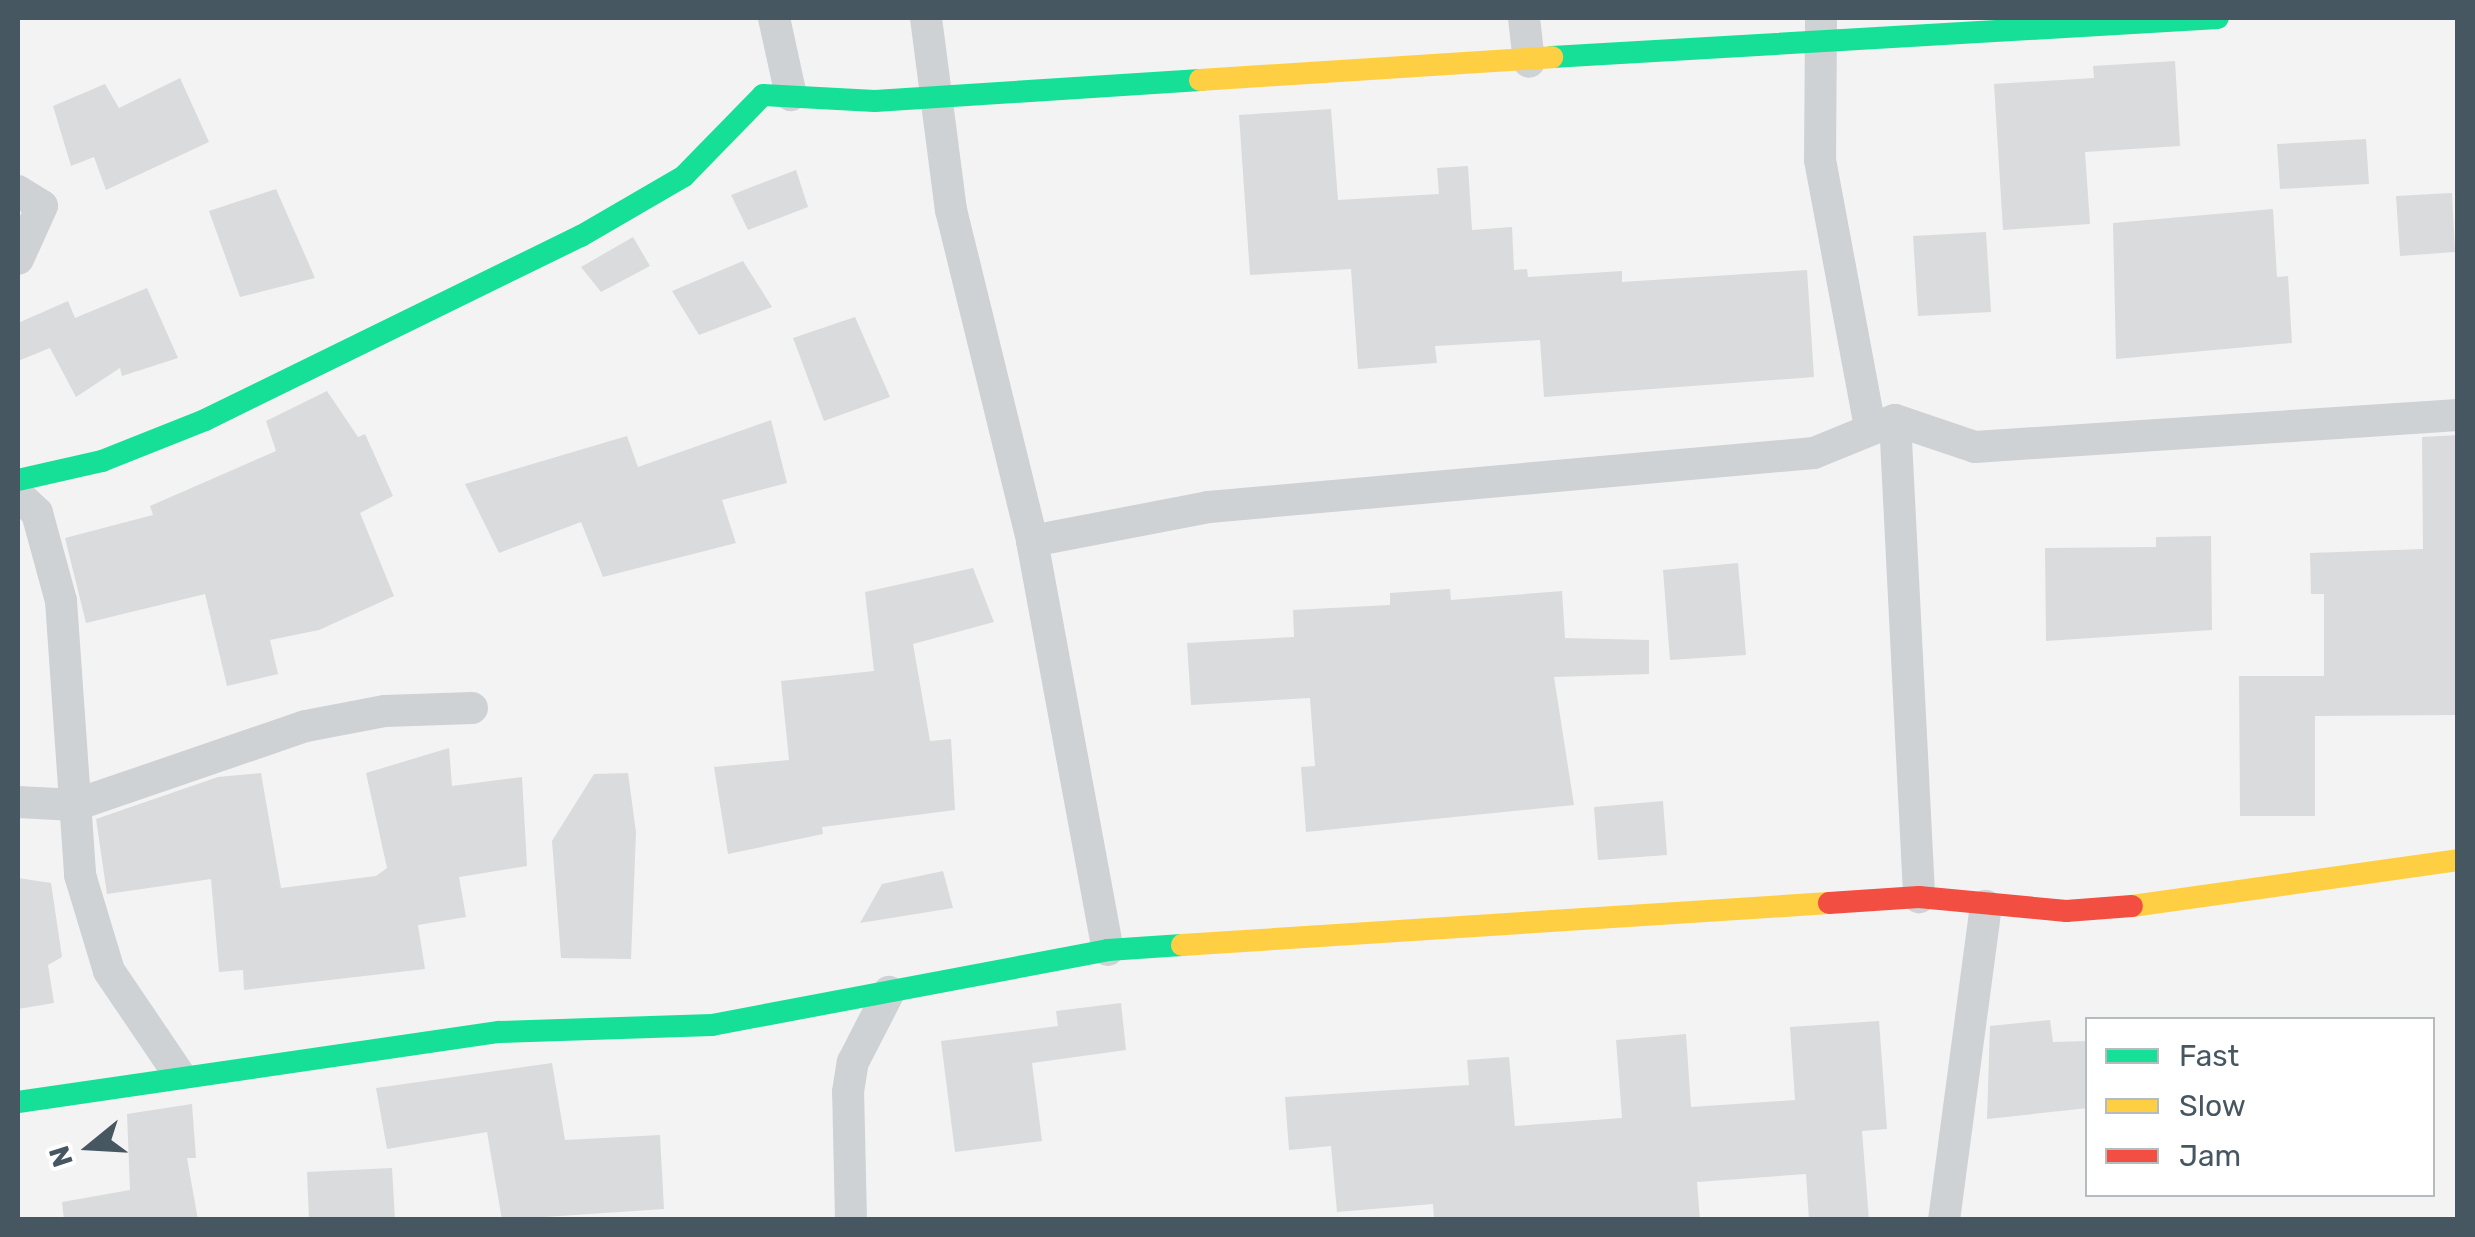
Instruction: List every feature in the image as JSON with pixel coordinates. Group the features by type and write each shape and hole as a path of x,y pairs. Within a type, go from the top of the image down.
{"street":[{"path":"774,18 791,95"},
{"path":"926,18 950,210 1032,541 1108,950"},
{"path":"1524,18 1529,62"},
{"path":"18,480 102,461 205,420 581,236 684,176 754,100 791,95 874,101 934,91 1529,62 1821,29 2063,34 2218,18"},
{"path":"1821,29 1820,160 1882,424 1919,897"},
{"path":"18,192 42,206 18,260"},
{"path":"1032,541 1210,507 1814,453 1882,424 1976,448 2458,415"},
{"path":"18,495 37,513 61,602 80,875 109,972 178,1073"},
{"path":"18,802 75,805 306,726 385,711 472,708"},
{"path":"18,1102 178,1073 499,1032 712,1025 1108,950 1919,897 1986,906 2128,908 2458,860"},
{"path":"1944,1220 1986,906"},
{"path":"851,1220 848,1092 854,1062 889,992"}],"building":[{"path":"2175,61 2180,146 2085,152 2090,224 2003,230 1994,84 2094,78 2093,66"},
{"path":"180,78 209,142 106,190 94,157 71,166 53,106 105,84 119,108"},
{"path":"1331,109 1338,200 1439,194 1437,168 1468,166 1472,230 1512,227 1514,270 1527,269 1528,277 1622,271 1622,282 1807,270 1814,377 1544,397 1540,340 1435,346 1437,363 1358,369 1351,269 1250,275 1239,115"},
{"path":"2366,139 2369,184 2280,189 2277,144"},
{"path":"796,170 808,207 748,230 731,195"},
{"path":"276,189 315,278 240,297 209,211"},
{"path":"2452,193 2455,252 2400,256 2396,196"},
{"path":"2273,209 2277,277 2288,276 2292,343 2116,359 2113,223"},
{"path":"1986,232 1991,312 1918,316 1913,236"},
{"path":"633,237 650,266 601,292 581,267"},
{"path":"743,261 772,307 699,335 672,291"},
{"path":"147,288 178,358 122,376 120,368 76,397 50,348 18,361 18,323 68,301 75,318"},
{"path":"855,317 890,397 824,421 793,338"},
{"path":"327,391 358,437 365,434 393,496 360,513 394,596 319,630 270,640 278,674 227,686 205,594 86,623 65,538 153,515 150,506 276,451 266,421"},
{"path":"771,420 787,483 722,500 736,543 603,577 581,522 499,553 465,484 627,436 638,467"},
{"path":"2458,435 2458,715 2315,716 2315,816 2240,816 2239,676 2324,676 2324,594 2311,594 2310,553 2423,549 2422,437"},
{"path":"2211,536 2212,630 2046,641 2045,548 2156,547 2156,537"},
{"path":"1738,563 1746,655 1670,660 1663,570"},
{"path":"973,568 994,622 913,644 930,741 951,739 955,810 822,827 823,834 728,854 714,767 789,760 781,681 874,671 865,592"},
{"path":"1450,589 1451,600 1562,591 1565,638 1649,640 1649,674 1554,677 1574,805 1306,832 1301,767 1315,766 1310,698 1191,705 1187,643 1294,637 1293,610 1390,605 1390,593"},
{"path":"449,748 452,786 522,777 527,866 459,877 466,917 418,925 425,969 244,990 243,970 219,972 211,879 107,894 96,819 218,777 261,773 281,888 376,876 387,868 366,773"},
{"path":"628,773 636,832 631,959 561,958 552,841 594,774"},
{"path":"1663,801 1667,855 1598,860 1594,807"},
{"path":"943,871 953,908 860,923 882,884"},
{"path":"18,878 51,883 62,957 48,965 54,1003 18,1009"},
{"path":"1121,1003 1126,1050 1032,1063 1042,1141 955,1152 941,1041 1058,1026 1056,1011"},
{"path":"2050,1020 2053,1042 2085,1041 2085,1108 1987,1119 1990,1026"},
{"path":"1879,1021 1887,1129 1862,1131 1869,1220 1809,1220 1806,1174 1697,1182 1700,1220 1434,1220 1433,1204 1337,1212 1331,1146 1289,1150 1285,1097 1469,1085 1467,1060 1509,1057 1515,1126 1622,1118 1616,1040 1686,1034 1691,1107 1795,1100 1790,1027"},
{"path":"552,1063 565,1140 660,1135 664,1209 502,1220 487,1132 387,1149 376,1088"},
{"path":"192,1104 196,1158 187,1158 198,1220 64,1220 62,1202 130,1190 127,1114"},
{"path":"392,1168 395,1220 309,1220 307,1172"}],"traffic: fast":[{"path":"1552,57 2218,18"},
{"path":"18,480 102,461 205,420 581,236 684,176 763,95 875,101 1200,80"},
{"path":"18,1102 499,1032 712,1025 1108,950 1182,945"}],"traffic: slow":[{"path":"1200,80 1552,57"},
{"path":"2132,906 2458,860"},
{"path":"1182,945 1829,903"}],"traffic: jam":[{"path":"1829,903 1919,897 2066,911 2132,906"}]}
